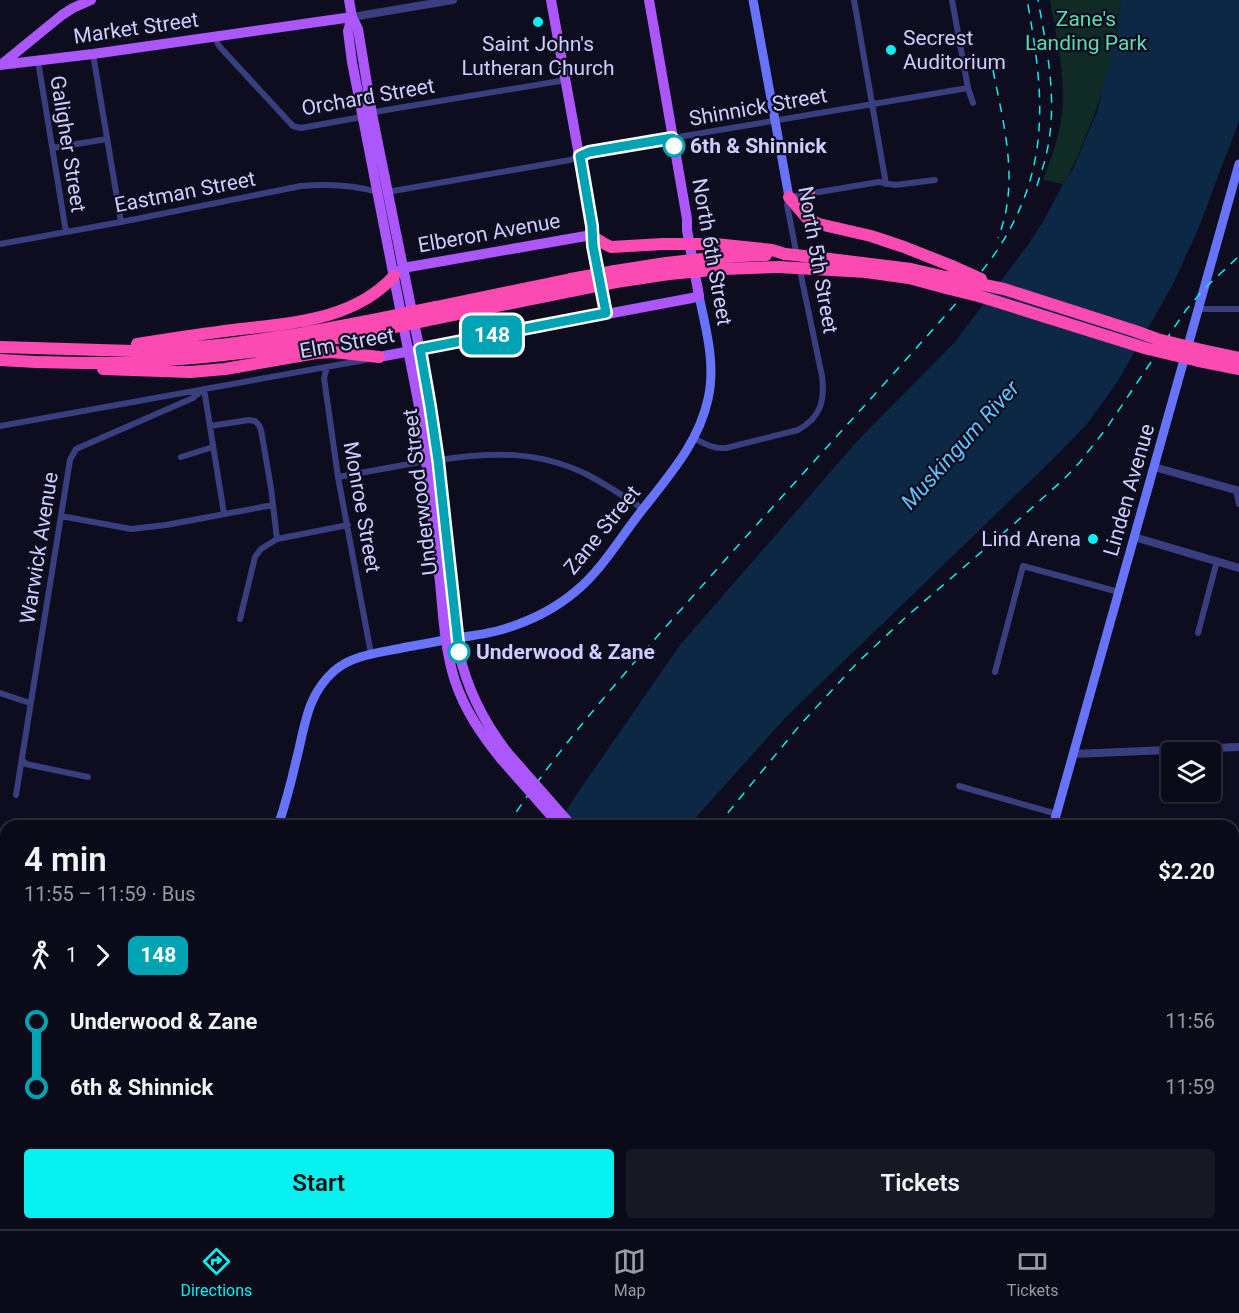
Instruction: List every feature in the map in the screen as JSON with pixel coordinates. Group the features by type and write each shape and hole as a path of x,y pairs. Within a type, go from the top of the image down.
{"highway":[{"path":"801,211 809,193"},
{"path":"789,197 807,218 819,224 893,243 982,297 1148,349 1239,358"},
{"path":"593,237 612,247 716,244 772,250 814,263 866,272 909,278 948,277 1004,289 1135,330 1239,369"},
{"path":"0,347 133,351 230,344 379,324 667,268 785,254"},
{"path":"721,263 778,267 814,263"},
{"path":"105,350 189,336 302,322 326,316 351,307 367,298 380,290 399,272"},
{"path":"51,364 198,358 301,345 379,324"},
{"path":"0,360 106,369 190,372 225,369 316,353 333,352 379,357"}],"main road":[{"path":"1,65 62,15 90,0"},
{"name":"Underwood Street","path":"349,0 352,17 358,29 367,115 415,350 432,461 452,639 451,666 462,698 478,729 566,820"},
{"path":"551,0 606,313"},
{"name":"North 6th Street","path":"649,0 711,361 710,392 706,410 694,439"},
{"name":"North 5th Street","path":"753,0 789,197"},
{"name":"Market Street","path":"1,65 352,17"},
{"name":"Linden Avenue","path":"1055,820 1239,164"},
{"name":"Elberon Avenue","path":"399,272 586,236 593,237"},
{"name":"Elm Street","path":"379,357 699,296"},
{"name":"Zane Street","path":"280,820 314,695 336,669 349,661 371,654 494,632 522,624 564,600 598,568 683,457 694,439"},
{"name":"Underwood Street","path":"504,755 555,820"}],"street":[{"name":"Market Street","path":"352,17 453,0"},
{"path":"854,0 886,184"},
{"path":"952,0 968,88 973,103"},
{"name":"Orchard Street","path":"214,36 219,46 293,126 301,128 566,80"},
{"path":"93,54 121,222"},
{"name":"Galigher Street","path":"38,61 66,232"},
{"name":"Shinnick Street","path":"383,192 570,160 589,152 968,88"},
{"path":"52,148 107,139"},
{"path":"789,197 879,182 895,185 935,180"},
{"name":"Eastman Street","path":"0,244 301,186 331,185 383,192"},
{"name":"North 5th Street","path":"694,439 718,449 798,430 814,418 822,401 824,392 822,376 788,211 789,197"},
{"path":"1198,309 1239,309"},
{"name":"Elm Street","path":"0,426 379,357"},
{"name":"Monroe Street","path":"327,367 324,378 338,477 371,654"},
{"path":"204,389 224,514"},
{"name":"Warwick Avenue","path":"16,795 70,460 75,449 193,398 204,389"},
{"path":"210,426 249,420 259,425 277,538"},
{"path":"181,457 213,447"},
{"path":"338,477 489,454 525,456 546,460 587,475 643,509"},
{"path":"1154,467 1238,491 1239,504"},
{"path":"61,516 130,529 273,506"},
{"path":"240,619 255,557 261,549 277,538 348,525"},
{"path":"1134,537 1239,567"},
{"path":"1198,633 1217,561"},
{"path":"996,672 1023,566 1119,592"},
{"path":"0,693 30,703"},
{"path":"1073,754 1239,747"},
{"path":"22,759 26,764 88,777"},
{"path":"960,786 1057,814"}],"green space":[{"name":"Zane's Landing Park","path":"1050,0 1121,0 1116,36 1103,88 1080,150 1063,184 1043,180 1059,133 1063,94 1061,63"},
{"path":"818,93 820,104 799,108 797,97"}],"water":[{"name":"Muskingum River","path":"1121,0 1239,0 1239,121 1197,232 1172,286 1118,381 1087,424 787,716 694,820 560,820 680,645 860,438 954,343 1025,249 1073,169 1097,112 1116,36"}],"railway":[{"path":"511,820 570,739 615,684 959,300 998,249 1028,188 1039,128 1040,97 1027,0"},
{"path":"1037,186 1046,155 1052,113 1050,75 1038,0"},
{"path":"993,70 1005,133 1009,175 1005,217 998,238"},
{"path":"722,820 800,725 857,663 906,617 1064,479 1080,462 1108,426 1186,310 1204,289 1239,256"}],"bus line":[{"name":"148","path":"459,652 438,460 420,349 606,313 593,246 592,226 580,156 589,152 672,138 674,146"}],"place":[{"name":"Saint John's Lutheran Church","path":"538,22"},
{"name":"Secrest Auditorium","path":"891,50"},
{"name":"6th & Shinnick","path":"674,146"},
{"name":"Lind Arena","path":"1093,539"},
{"name":"Underwood & Zane","path":"459,652"}]}
